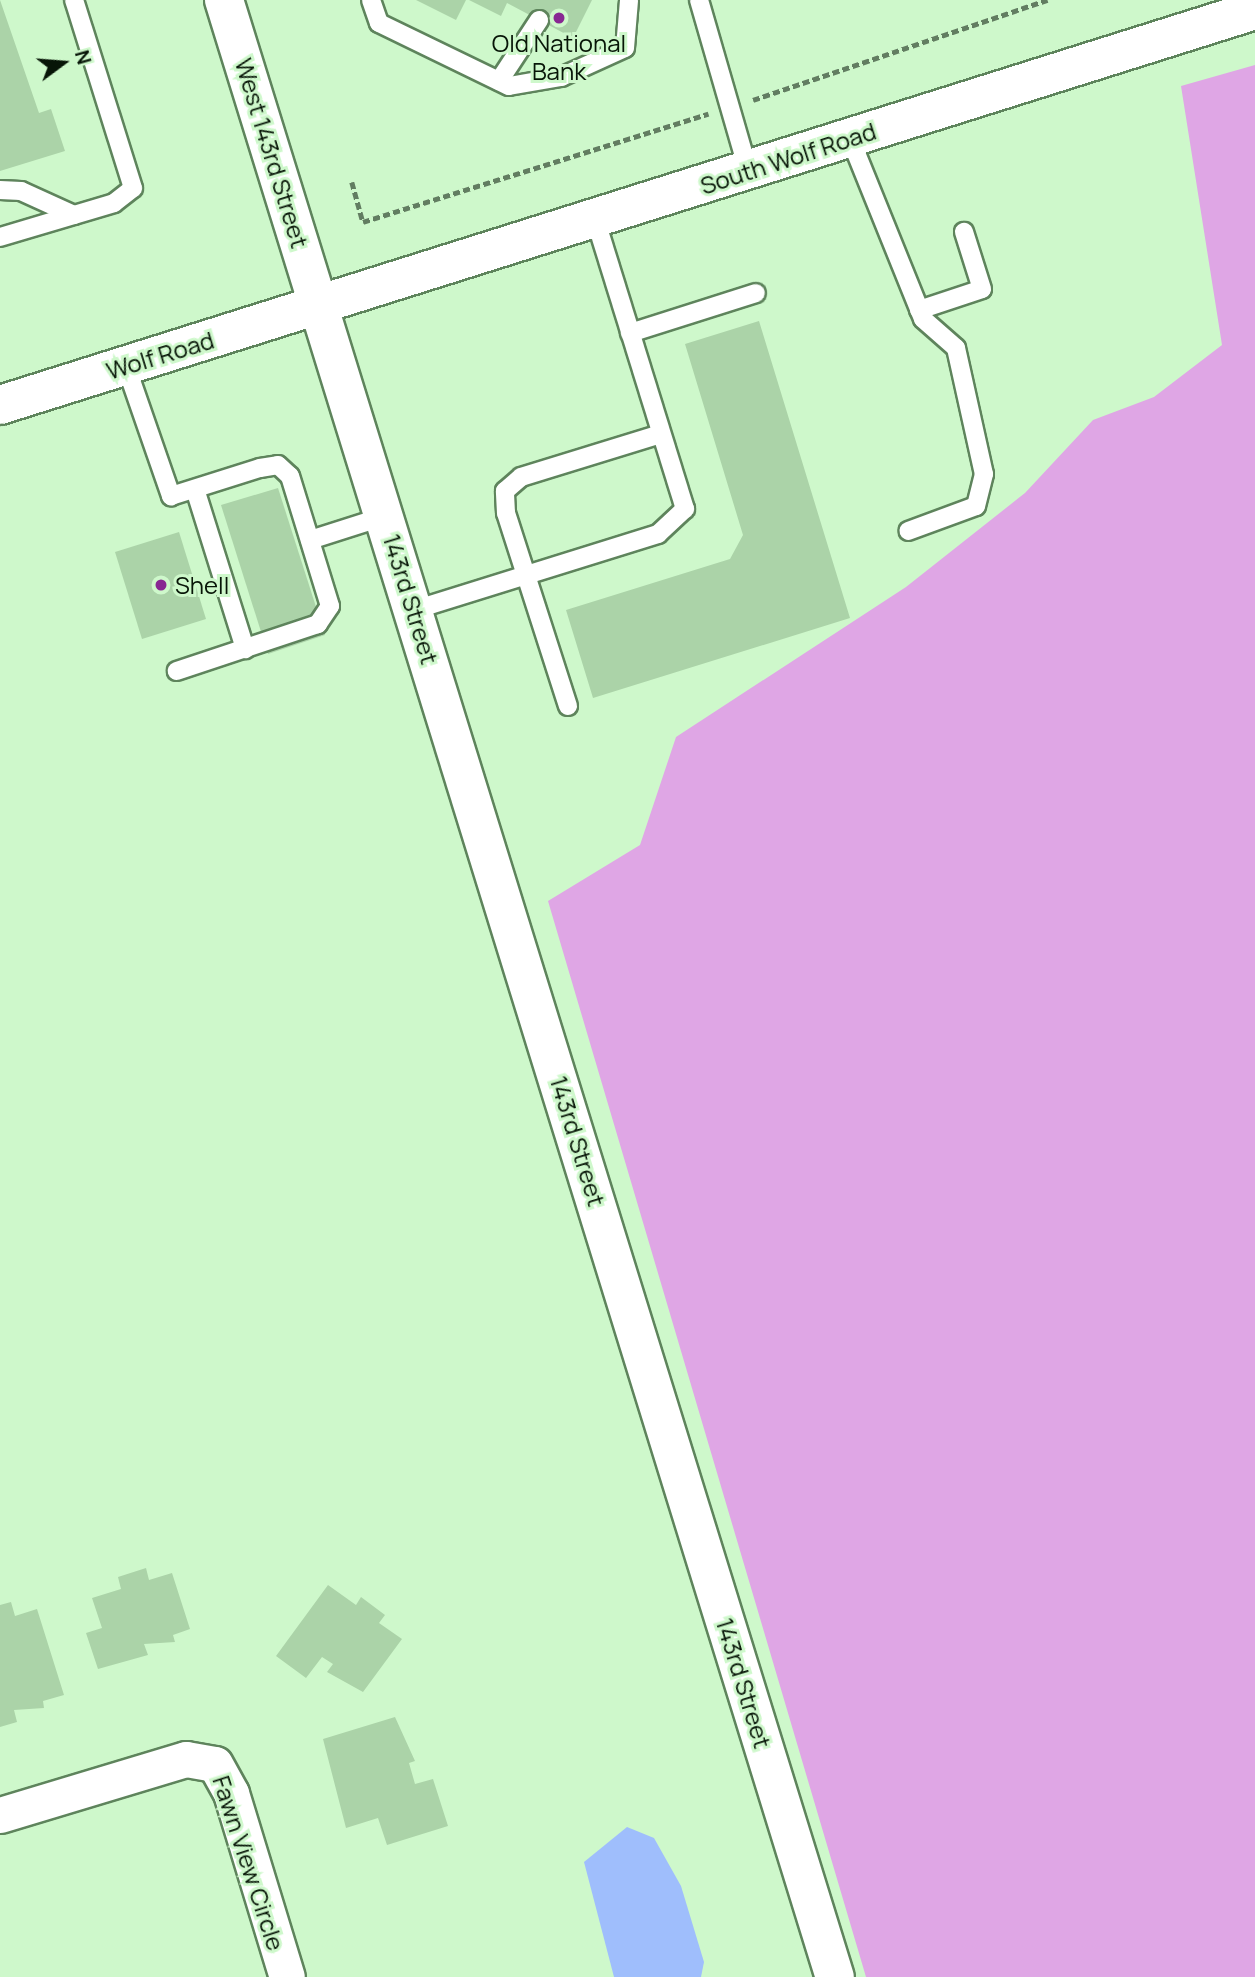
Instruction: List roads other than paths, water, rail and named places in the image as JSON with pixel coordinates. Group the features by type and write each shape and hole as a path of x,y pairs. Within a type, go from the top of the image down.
{"main road":[{"name":"West 143rd Street","path":"224,0 320,305"},
{"name":"South Wolf Road","path":"320,305 1255,10"},
{"name":"Wolf Road","path":"0,405 320,305"},
{"name":"143rd Street","path":"320,305 830,1974"}],"street":[{"name":"Fawn View Circle","path":"0,1815 186,1759 215,1763 228,1783 287,1977"}],"lane":[{"path":"0,237 114,203 133,188 75,0"},
{"path":"371,0 379,23 509,86 561,77 625,48 629,0"},
{"path":"699,0 748,170"},
{"path":"499,81 539,20"},
{"path":"850,138 919,310 956,348 984,474 976,506 908,531"},
{"path":"0,190 21,191 74,215"},
{"path":"414,610 675,525 685,509 595,219"},
{"path":"919,310 982,289 964,232"},
{"path":"630,333 756,293"},
{"path":"126,366 171,496 278,465 290,476 330,606 318,624 177,671"},
{"path":"568,706 525,576 505,492 521,477 661,434"},
{"path":"195,489 245,649"},
{"path":"310,540 385,516"}],"water":[{"path":"627,1827 654,1838 681,1886 704,1962 701,1977 614,1977 584,1862"}],"place":[{"name":"Old National Bank","path":"559,18"},
{"name":"Shell","path":"161,585"}]}
